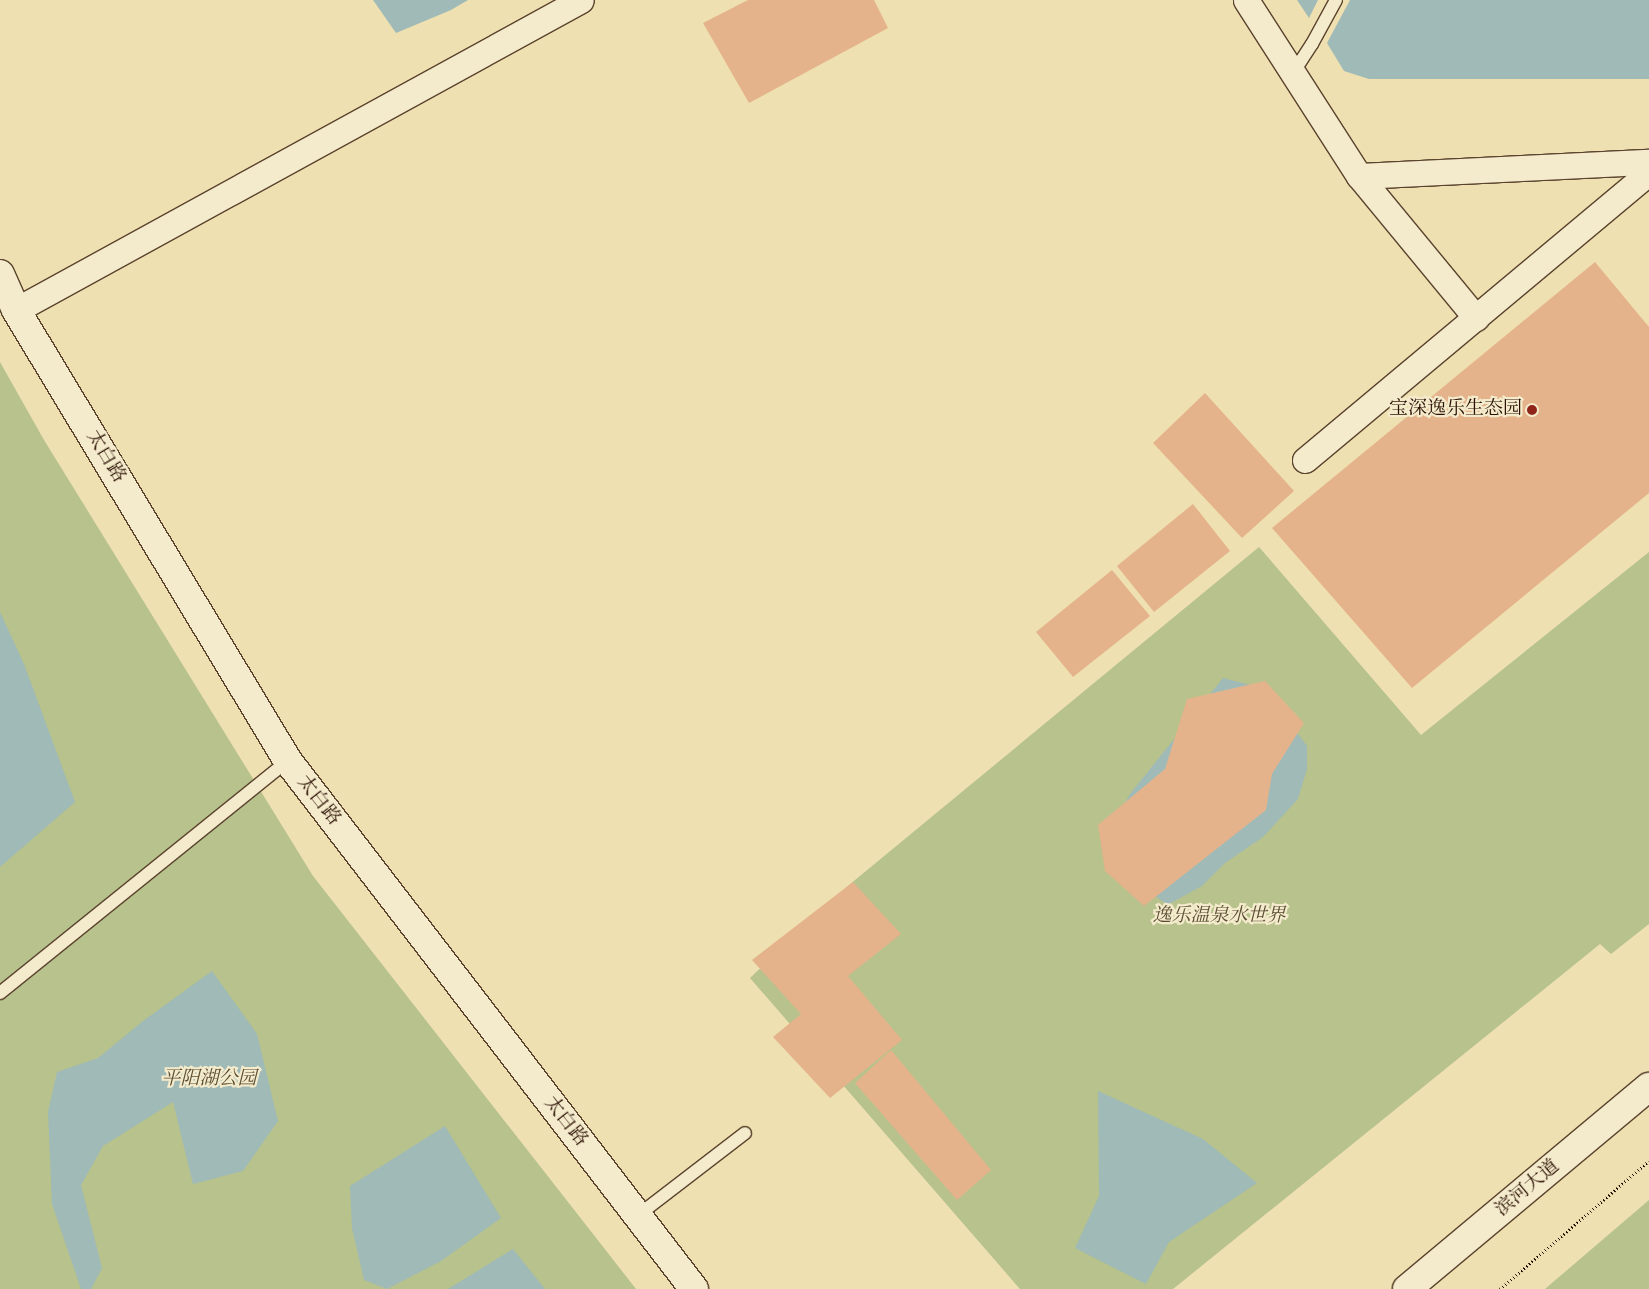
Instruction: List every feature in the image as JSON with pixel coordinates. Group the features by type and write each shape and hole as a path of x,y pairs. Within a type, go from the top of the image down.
{"main road":[{"name":"太白路","path":"0,274 16,310 288,761 694,1289"},
{"name":"滨河大道","path":"1407,1289 1649,1087"}],"street":[{"path":"16,310 581,0"},
{"path":"1246,0 1359,176 1476,318"},
{"path":"1359,176 1649,162"},
{"path":"1305,460 1649,172"}],"lane":[{"path":"1293,73 1312,44 1336,0"},
{"path":"0,992 288,761"},
{"path":"637,1216 744,1133"}],"path":[{"path":"1500,1289 1649,1161"}],"green space":[{"name":"平阳湖公园","path":"0,362 44,440 313,876 636,1289 0,1289"},
{"name":"逸乐温泉水世界","path":"1259,547 1421,735 1649,552 1649,924 1611,954 1600,944 1173,1289 1020,1289 750,978 849,885"},
{"path":"1649,1200 1649,1289 1545,1289"}],"water":[{"path":"373,0 468,0 451,10 396,33"},
{"path":"1297,0 1318,0 1309,18"},
{"path":"1350,0 1649,0 1649,79 1369,79 1344,71 1327,43"},
{"path":"0,612 24,664 75,802 0,867"},
{"path":"1223,678 1258,687 1284,715 1307,746 1307,769 1298,799 1263,837 1225,863 1202,886 1167,905 1128,874 1111,828 1130,794"},
{"path":"212,971 257,1034 278,1121 243,1171 193,1184 173,1102 103,1146 81,1185 102,1268 91,1289 81,1289 52,1204 48,1112 57,1072 98,1058 143,1021"},
{"path":"1098,1091 1203,1139 1257,1183 1169,1242 1146,1284 1075,1248 1099,1196"},
{"path":"445,1126 501,1218 441,1261 387,1289 364,1280 352,1228 350,1186"},
{"path":"513,1249 545,1289 448,1289"}],"building":[{"path":"748,0 874,0 888,28 749,103 703,23"},
{"name":"宝深逸乐生态园","path":"1595,262 1649,327 1649,493 1412,688 1272,528"},
{"path":"1205,393 1294,491 1242,538 1153,443"},
{"path":"1193,504 1230,551 1154,612 1117,566"},
{"path":"1112,570 1150,616 1073,677 1036,632"},
{"path":"1265,681 1304,723 1272,774 1266,810 1144,906 1105,871 1098,825 1165,769 1187,699"},
{"path":"853,882 901,934 848,976 902,1040 830,1098 773,1037 801,1014 752,960"},
{"path":"891,1050 991,1170 957,1200 855,1083"}],"place":[{"name":"宝深逸乐生态园","path":"1532,410"}]}
